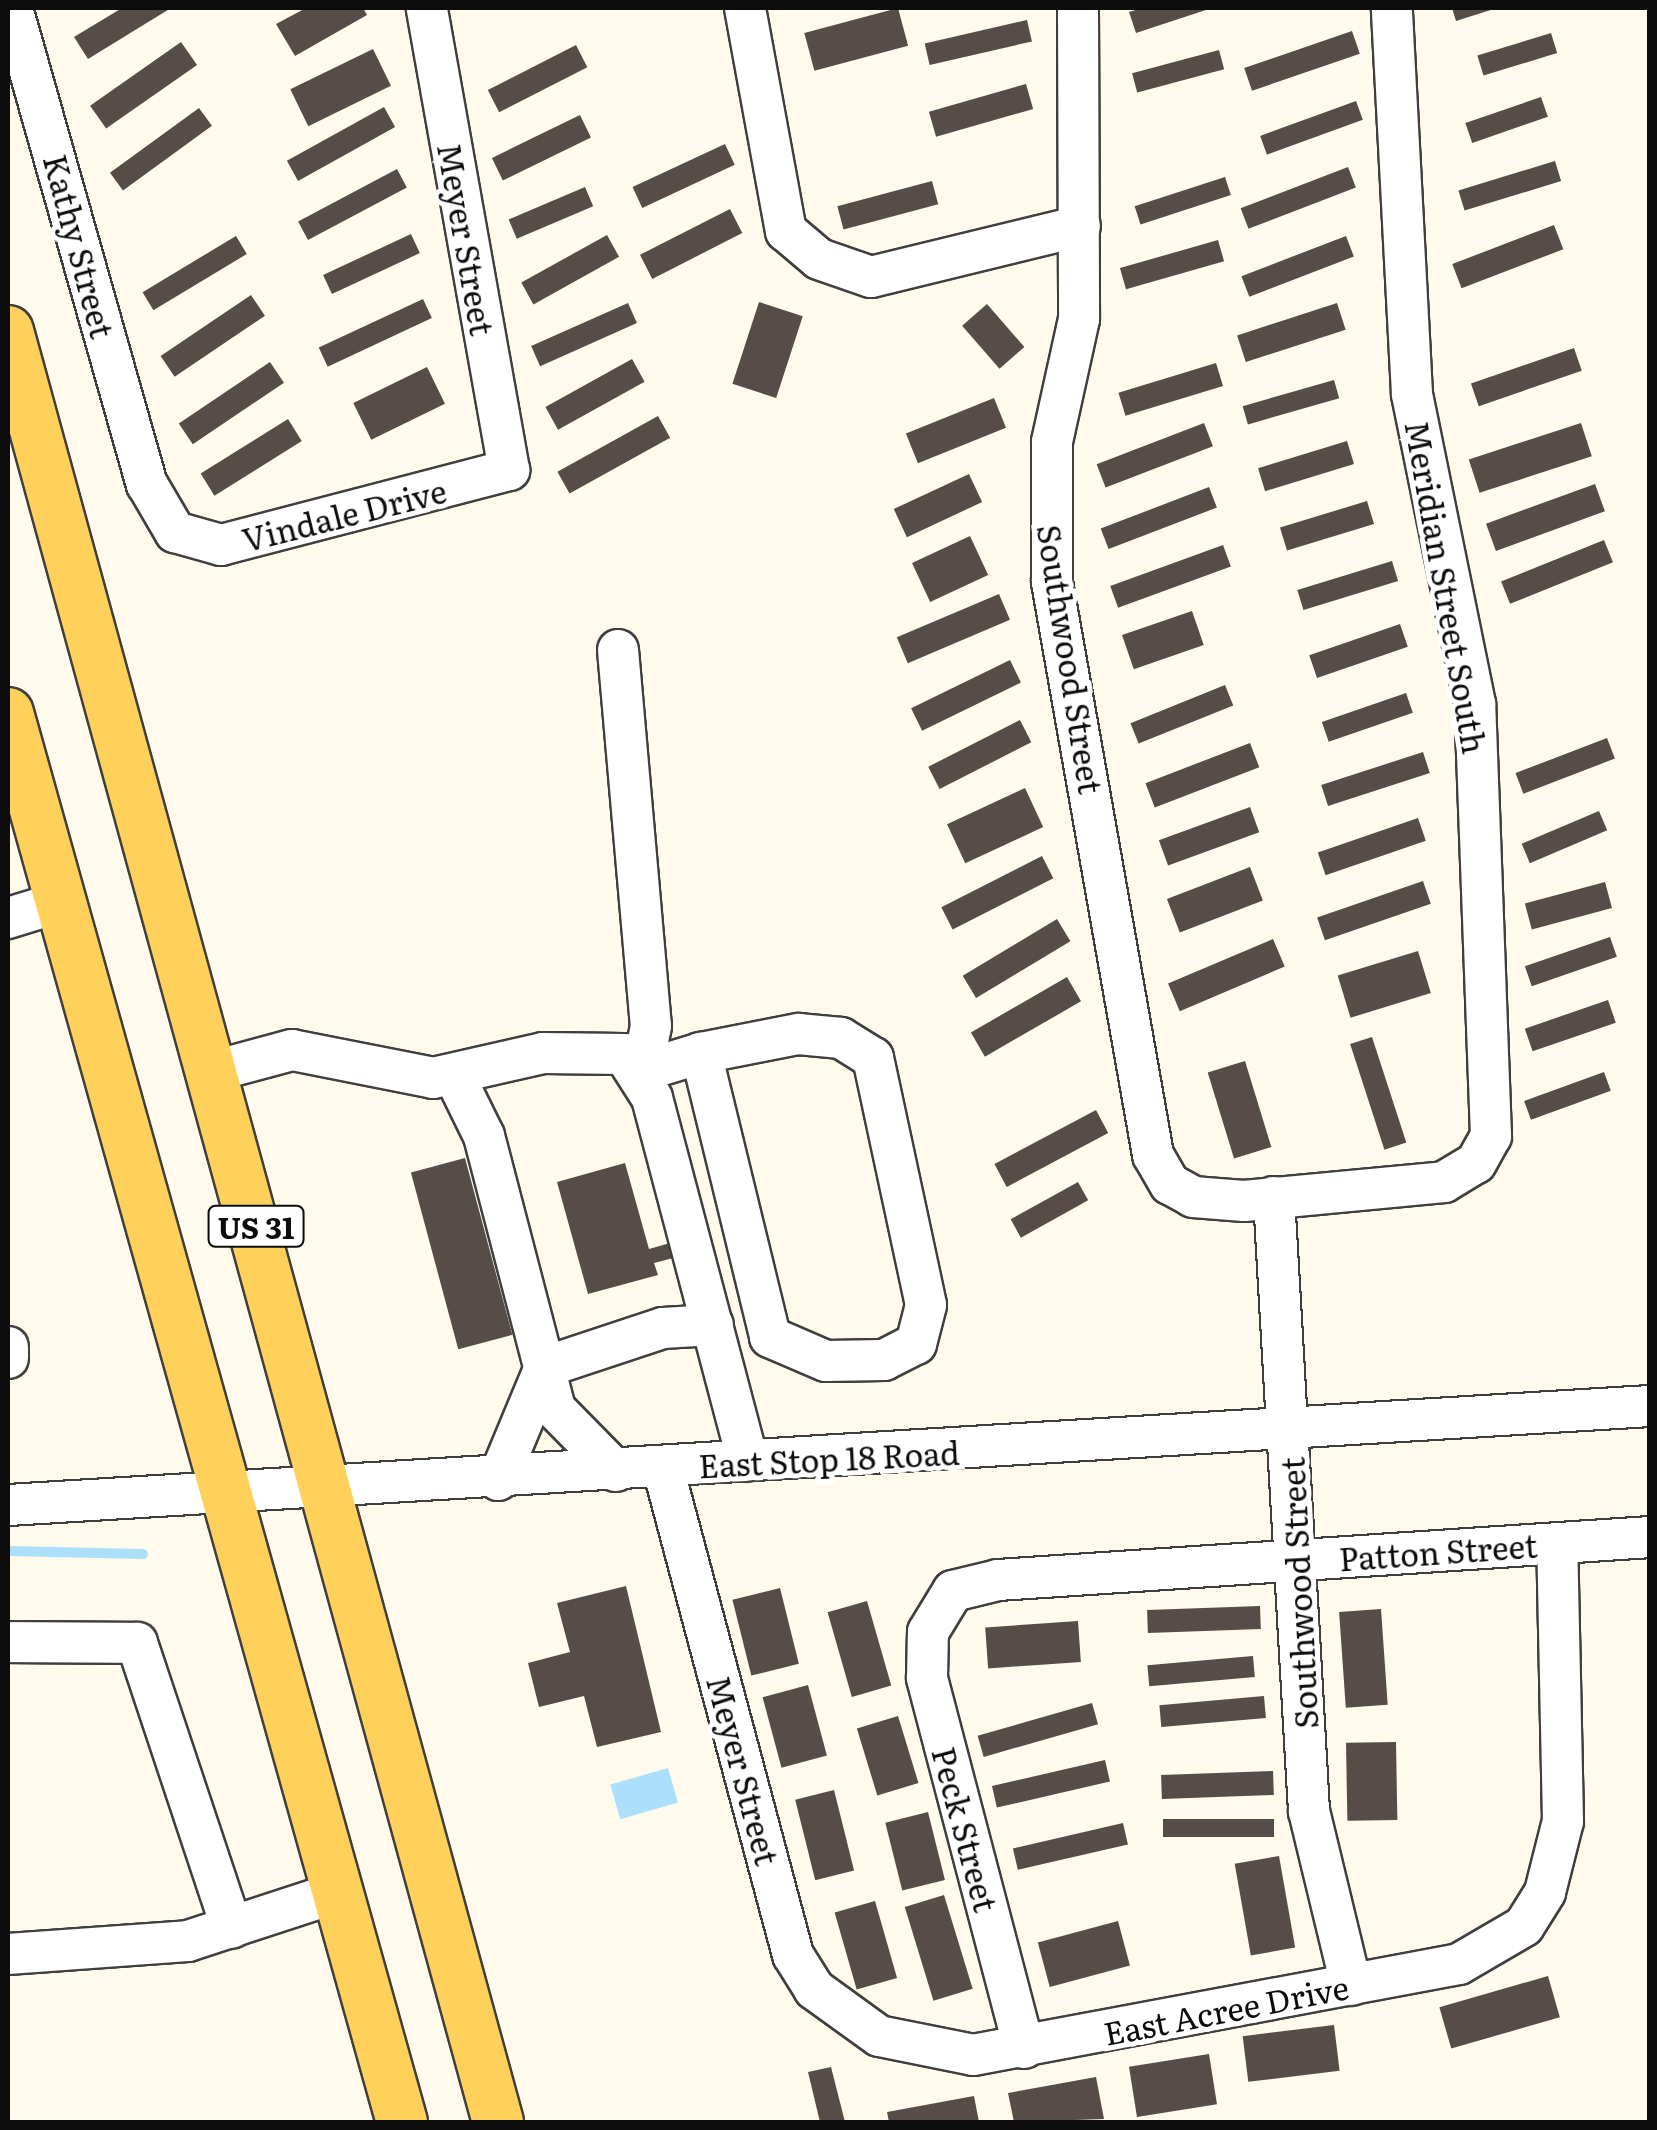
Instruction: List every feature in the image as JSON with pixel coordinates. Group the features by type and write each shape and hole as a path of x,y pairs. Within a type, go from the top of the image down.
{"main road":[{"name":"US 31","path":"8,331 214,1071 498,2122"},
{"name":"US 31","path":"8,713 402,2122"}],"street":[{"name":"Kathy Street","path":"12,8 147,484"},
{"name":"Meyer Street","path":"427,8 508,470"},
{"path":"745,8 786,232 819,259 871,278 1080,226"},
{"name":"Southwood Street","path":"1078,8 1079,319 1052,442 1050,566 1154,1154 1170,1184 1214,1200 1274,1197 1312,1842 1352,1985"},
{"name":"Meridian Street South","path":"1274,1197 1408,1188 1476,1163 1492,1136 1480,760 1412,394 1392,8"},
{"name":"Vindale Drive","path":"147,484 175,532 220,545 508,470"},
{"path":"618,650 651,1026 642,1070 748,1461"},
{"path":"8,918 60,902"},
{"path":"642,1070 701,1053 798,1034 841,1038 873,1058 926,1317 916,1344 884,1360 826,1361 770,1337 701,1053"},
{"path":"214,1071 292,1050 454,1075 543,1053 624,1054 642,1070"},
{"path":"454,1075 484,1136 555,1408 616,1471"},
{"path":"498,1480 545,1367 663,1328 713,1325"},
{"path":"8,1347 8,1358"},
{"name":"East Stop 18 Road","path":"8,1505 328,1491 1650,1406"},
{"name":"Meyer Street","path":"663,1468 793,1955 814,1989 879,2036"},
{"name":"Patton Street","path":"937,1609 970,1583 1650,1537"},
{"name":"East Acree Drive","path":"879,2036 974,2054 1024,2048 1352,1985 1492,1950 1545,1892 1563,1822 1558,1543"},
{"name":"Peck Street","path":"937,1609 927,1678 1024,2048"},
{"path":"8,1642 137,1644 232,1928"},
{"path":"8,1954 188,1941 338,1892"}],"water":[{"path":"668,1768 678,1803 620,1819 610,1785"}],"building":[{"path":"122,8 171,8 88,59 74,37"},
{"path":"306,8 363,8 367,15 295,56 276,24"},
{"path":"898,8 908,46 814,71 804,33"},
{"path":"1142,8 1212,8 1136,33 1129,12"},
{"path":"1452,8 1497,8 1456,21"},
{"path":"1027,20 1032,41 930,65 925,44"},
{"path":"1352,31 1360,54 1252,91 1244,68"},
{"path":"1551,33 1557,53 1484,76 1477,56"},
{"path":"181,42 197,65 106,129 90,106"},
{"path":"576,45 587,67 499,112 488,90"},
{"path":"373,49 391,86 308,126 290,89"},
{"path":"1219,50 1224,69 1137,93 1132,73"},
{"path":"1026,84 1033,109 936,137 929,112"},
{"path":"1541,97 1548,117 1472,143 1465,123"},
{"path":"1356,101 1363,120 1267,155 1260,136"},
{"path":"384,107 395,127 298,181 287,161"},
{"path":"199,108 212,126 123,190 110,173"},
{"path":"580,115 591,137 503,180 492,158"},
{"path":"725,144 735,165 642,208 633,187"},
{"path":"1555,161 1561,181 1465,211 1458,191"},
{"path":"1348,167 1356,188 1249,229 1241,208"},
{"path":"397,169 407,188 308,240 298,222"},
{"path":"1225,177 1231,195 1141,224 1135,206"},
{"path":"932,181 938,204 844,230 837,206"},
{"path":"585,187 593,206 517,239 509,219"},
{"path":"730,209 742,233 652,279 640,255"},
{"path":"1554,225 1563,249 1462,288 1452,264"},
{"path":"411,234 420,253 332,294 323,275"},
{"path":"607,235 619,257 533,304 521,283"},
{"path":"236,236 247,254 153,310 143,292"},
{"path":"1346,236 1354,257 1249,297 1241,276"},
{"path":"1218,240 1224,261 1126,289 1120,268"},
{"path":"251,295 265,316 175,377 161,356"},
{"path":"423,299 432,318 328,367 319,348"},
{"path":"759,302 803,316 776,398 732,384"},
{"path":"628,303 637,323 540,366 531,346"},
{"path":"1337,303 1346,330 1246,362 1237,335"},
{"path":"987,304 1024,347 999,369 962,326"},
{"path":"1574,348 1582,371 1479,406 1471,383"},
{"path":"632,359 645,382 558,430 545,407"},
{"path":"270,362 284,383 193,444 179,424"},
{"path":"1216,363 1223,386 1125,416 1118,393"},
{"path":"427,367 445,404 371,440 353,403"},
{"path":"1334,380 1339,398 1248,424 1243,406"},
{"path":"994,398 1006,428 918,463 906,434"},
{"path":"658,416 670,438 570,494 557,472"},
{"path":"288,419 302,441 214,496 201,474"},
{"path":"1204,423 1213,446 1106,488 1097,464"},
{"path":"1581,423 1592,456 1480,493 1469,459"},
{"path":"1347,441 1354,464 1265,491 1258,468"},
{"path":"969,474 982,502 907,537 894,509"},
{"path":"1595,484 1605,511 1496,551 1486,524"},
{"path":"1209,487 1217,508 1109,549 1101,529"},
{"path":"1367,501 1374,524 1287,551 1280,528"},
{"path":"970,536 988,575 930,602 912,563"},
{"path":"1604,540 1613,562 1510,604 1501,582"},
{"path":"1223,545 1231,567 1118,608 1110,586"},
{"path":"1392,561 1398,581 1303,610 1297,590"},
{"path":"999,594 1010,620 908,663 897,637"},
{"path":"1192,611 1204,645 1134,669 1122,635"},
{"path":"1400,624 1408,647 1317,678 1309,655"},
{"path":"1010,660 1021,682 922,731 911,708"},
{"path":"1225,685 1233,705 1139,744 1130,723"},
{"path":"1406,693 1413,713 1329,742 1322,722"},
{"path":"1020,720 1031,742 940,789 928,767"},
{"path":"1607,738 1615,759 1523,794 1516,773"},
{"path":"1250,743 1259,767 1155,807 1145,783"},
{"path":"1423,752 1430,773 1328,806 1321,785"},
{"path":"1025,788 1043,827 965,863 947,824"},
{"path":"1250,807 1259,832 1168,866 1159,840"},
{"path":"1599,811 1607,830 1530,863 1522,844"},
{"path":"1418,818 1426,841 1326,875 1318,853"},
{"path":"1042,856 1053,878 953,930 941,907"},
{"path":"1250,867 1263,901 1180,933 1167,899"},
{"path":"1423,881 1431,904 1325,940 1317,917"},
{"path":"1605,882 1612,908 1532,930 1525,903"},
{"path":"1057,919 1070,941 976,998 963,976"},
{"path":"1610,937 1617,957 1532,986 1525,966"},
{"path":"1273,939 1285,967 1180,1011 1168,984"},
{"path":"1418,951 1431,993 1351,1018 1338,976"},
{"path":"1067,977 1081,1001 985,1057 971,1032"},
{"path":"1608,1000 1616,1023 1533,1051 1525,1029"},
{"path":"1372,1037 1406,1143 1384,1150 1350,1044"},
{"path":"1245,1061 1271,1147 1234,1158 1208,1072"},
{"path":"1604,1072 1611,1091 1531,1120 1524,1101"},
{"path":"1096,1110 1108,1133 1007,1187 994,1164"},
{"path":"465,1158 512,1335 458,1349 411,1172"},
{"path":"625,1163 649,1249 677,1241 681,1256 654,1263 658,1275 588,1294 557,1182"},
{"path":"1078,1182 1088,1200 1021,1238 1011,1219"},
{"path":"626,1586 661,1732 597,1747 584,1696 539,1707 528,1663 570,1652 557,1603"},
{"path":"780,1588 799,1664 751,1676 732,1600"},
{"path":"867,1601 891,1686 852,1697 828,1612"},
{"path":"1260,1606 1261,1629 1148,1633 1147,1610"},
{"path":"1381,1609 1388,1705 1346,1708 1339,1612"},
{"path":"1078,1621 1081,1662 988,1668 985,1627"},
{"path":"1253,1656 1255,1677 1149,1686 1147,1665"},
{"path":"808,1685 827,1756 781,1768 763,1697"},
{"path":"1264,1696 1266,1718 1161,1727 1159,1705"},
{"path":"1092,1703 1098,1724 984,1757 978,1736"},
{"path":"898,1716 918,1783 877,1796 857,1729"},
{"path":"1396,1742 1397,1820 1347,1821 1346,1743"},
{"path":"1105,1760 1110,1781 997,1808 992,1786"},
{"path":"1273,1771 1274,1795 1162,1799 1161,1775"},
{"path":"834,1790 854,1871 815,1880 795,1800"},
{"path":"928,1812 945,1880 902,1891 885,1823"},
{"path":"1163,1819 1274,1819 1274,1837 1163,1837"},
{"path":"1123,1823 1128,1844 1018,1870 1013,1848"},
{"path":"1279,1856 1295,1948 1251,1955 1235,1864"},
{"path":"944,1895 973,1989 933,2001 905,1907"},
{"path":"875,1901 897,1978 857,1989 835,1913"},
{"path":"1118,1921 1130,1965 1050,1987 1038,1942"},
{"path":"1548,1976 1560,2017 1451,2048 1439,2007"},
{"path":"1334,2025 1340,2071 1248,2082 1243,2036"},
{"path":"1209,2054 1217,2104 1137,2117 1129,2067"},
{"path":"831,2067 845,2122 820,2122 808,2072"},
{"path":"1096,2077 1104,2119 1014,2122 1008,2093"},
{"path":"974,2096 979,2122 889,2122 887,2112"}],"waterway":[{"path":"8,1551 143,1554"}]}
